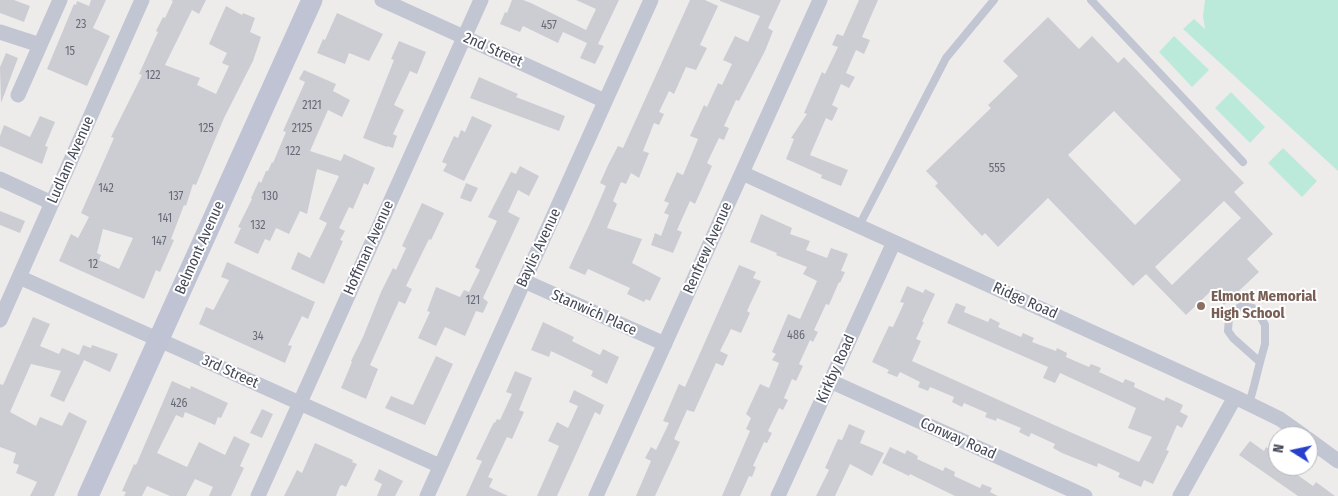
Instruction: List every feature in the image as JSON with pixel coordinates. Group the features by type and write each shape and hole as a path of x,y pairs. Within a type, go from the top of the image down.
{"street":[{"path":"18,95 60,0"},
{"name":"Ludlam Avenue","path":"0,320 142,0"},
{"name":"Belmont Avenue","path":"88,496 312,0"},
{"name":"2nd Street","path":"382,0 605,101"},
{"name":"Hoffman Avenue","path":"258,496 481,0"},
{"name":"Baylis Avenue","path":"427,496 650,0"},
{"name":"Renfrew Avenue","path":"596,496 820,0"},
{"path":"0,32 40,46"},
{"name":"Ridge Road","path":"742,173 1242,400 1280,418 1291,426"},
{"path":"0,180 52,203"},
{"name":"Kirkby Road","path":"778,496 894,242"},
{"name":"3rd Street","path":"19,277 440,466"},
{"name":"Stanwich Place","path":"524,281 665,344"},
{"name":"Conway Road","path":"830,381 1085,496"},
{"path":"1180,496 1242,400"},
{"path":"1318,446 1338,461"}],"lane":[{"path":"859,226 946,58 994,0"},
{"path":"1091,0 1243,162"},
{"path":"1242,400 1260,362 1264,344 1264,325 1259,314 1253,308 1242,306 1229,318 1228,331 1233,338 1260,362"}],"green space":[{"path":"1205,0 1338,0 1338,171 1183,29 1194,19 1205,29 1203,16"},
{"path":"1174,36 1209,70 1192,87 1159,52"},
{"path":"1231,92 1265,127 1250,143 1215,108"},
{"path":"1283,148 1317,181 1302,197 1268,163"}],"building":[{"path":"0,0 14,0 30,6 24,22 0,13"},
{"path":"91,0 106,0 93,28 110,36 87,86 47,69 74,4 76,5 77,1 89,6"},
{"path":"171,0 206,0 199,14 192,10 165,65 200,78 197,85 216,94 229,66 222,63 227,53 209,44 226,6 242,15 243,13 255,18 250,32 261,37 253,61 224,118 196,185 193,184 186,206 184,205 171,239 174,240 160,272 156,270 144,299 59,261 71,234 78,238 89,217 81,213 114,138 111,137 142,75 139,74 158,32 156,31 173,1","holes":["103,229 133,238 119,269 99,260 101,255 97,253"]},
{"path":"512,0 523,0 531,3 586,30 596,9 576,0 619,0 598,44 604,46 595,64 580,58 587,43 563,32 558,43 523,26 520,32 500,24"},
{"path":"690,0 705,0 718,6 700,45 707,48 696,70 686,67 674,94 669,91 659,112 664,114 659,125 654,123 643,151 649,153 639,178 631,173 626,184 621,182 613,201 617,204 607,228 642,239 632,263 661,278 650,301 646,299 644,302 627,294 630,288 588,269 585,275 569,268 606,186 600,183 609,163 618,146 623,148"},
{"path":"720,0 781,0 768,28 773,31 765,51 739,101 736,100 724,126 729,128 724,140 719,138 707,163 712,166 695,204 690,201 677,230 682,232 673,253 651,245 655,233 661,236 669,215 664,213 669,203 664,201 677,172 683,175 698,139 690,136 704,105 707,107 718,83 722,85 732,64 723,60 735,36 748,42 760,16"},
{"path":"859,0 878,0 862,37 870,40 864,54 856,50 846,73 855,77 849,88 841,84 832,105 838,108 832,121 826,118 810,155 848,170 841,186 821,178 822,175 786,159 794,139 791,138 807,114 804,113 822,72 825,74 838,47 832,45 837,34 843,36"},
{"path":"337,13 383,34 369,61 349,53 345,64 317,53"},
{"path":"1048,17 1079,49 1092,36 1118,63 1124,57 1244,183 1234,192 1273,234 1247,259 1259,272 1224,305 1211,291 1186,315 1146,274 1133,286 1048,198 998,247 985,233 982,236 935,186 938,183 926,171 991,108 988,105 1018,76 1003,61","holes":["1114,111 1181,180 1135,225 1068,155","1224,201 1241,218 1172,285 1155,267"]},
{"path":"399,41 426,52 417,74 410,71 394,105 404,110 393,134 397,136 393,148 363,138 394,60 391,59"},
{"path":"6,53 18,58 1,103 0,67"},
{"path":"304,70 336,84 333,91 350,100 342,117 328,110 310,151 341,161 344,154 375,168 368,185 364,183 353,209 349,207 339,228 345,231 340,240 343,241 324,284 291,269 298,252 310,258 327,223 319,219 339,176 317,169 307,214 300,211 289,234 276,228 270,241 265,239 258,254 234,243 241,228 238,227 251,198 259,181 261,183 266,171 268,171 273,163 286,132 283,131 305,82 299,79"},
{"path":"479,77 518,94 516,97 565,116 559,131 470,98"},
{"path":"40,116 55,122 45,146 48,147 42,164 0,146 0,136 4,125 30,137"},
{"path":"472,116 492,125 464,181 443,171 447,164 442,162 454,136 458,138 461,130 465,132"},
{"path":"520,166 539,176 529,196 518,190 508,212 520,218 483,298 488,302 483,313 476,311 465,336 445,327 436,346 418,338 430,312 427,311 436,287 460,297 464,290 469,292 480,270 475,267 497,221 488,217 511,172 516,174"},
{"path":"466,183 478,188 471,202 460,198"},
{"path":"422,203 444,213 406,286 412,289 405,304 399,301 370,365 378,369 366,399 341,388 381,292 393,268 396,270 406,248 402,246"},
{"path":"0,211 25,221 20,233 0,225"},
{"path":"761,214 792,228 790,234 810,241 806,250 827,258 831,248 848,254 841,271 845,272 829,305 826,304 814,330 818,332 813,342 810,340 799,364 803,366 796,381 792,379 784,398 788,400 783,410 779,408 768,431 772,433 767,443 764,442 753,466 756,467 752,477 749,476 740,496 722,496 750,431 746,429 751,418 746,414 760,384 769,388 779,363 772,360 776,354 772,352 788,314 800,319 817,281 803,274 807,267 750,242"},
{"path":"227,262 315,302 308,319 302,316 288,345 292,346 285,363 199,324 206,307 214,309 229,280 221,277"},
{"path":"739,265 756,272 753,278 761,281 747,311 750,313 741,333 731,329 720,351 728,355 723,366 716,363 694,412 687,410 674,439 680,442 655,496 636,496 651,461 645,458 651,447 656,450 669,423 663,421 679,384 685,387"},
{"path":"907,286 923,293 925,289 935,294 916,339 921,341 912,361 1139,462 1152,437 1128,428 1136,408 1060,373 1055,383 1043,378 1048,367 947,323 956,303 966,307 964,312 988,322 990,318 1000,323 998,327 1021,337 1023,333 1034,338 1032,342 1056,351 1057,348 1067,353 1066,357 1089,367 1091,364 1101,368 1099,372 1123,383 1125,379 1135,383 1134,387 1164,401 1166,397 1183,405 1180,412 1188,416 1182,428 1177,425 1166,450 1169,451 1153,484 1144,480 1141,487 1118,477 1120,473 1098,463 1097,467 1062,453 1053,448 1055,444 1031,433 1029,437 1019,432 1021,428 997,418 996,421 985,417 987,413 964,403 962,407 952,402 954,397 930,387 928,391 918,387 920,382 900,372 897,377 887,373 889,370 872,362 889,326 893,327 904,303 900,302"},
{"path":"33,317 50,324 40,346 59,354 62,348 79,355 83,345 91,348 92,345 118,354 110,372 84,360 64,402 50,396 61,371 31,364 10,412 36,426 40,417 62,426 69,412 87,421 54,496 30,496 37,482 16,473 19,465 13,463 16,453 0,447 0,384 3,385"},
{"path":"543,322 574,337 572,341 600,355 603,349 619,357 607,384 591,376 593,371 551,351 549,357 531,350"},
{"path":"436,356 453,364 425,425 385,408 391,396 413,405"},
{"path":"515,371 532,378 519,410 524,412 512,439 507,437 488,477 493,479 489,487 508,496 466,496 482,461 476,459 494,422 497,419 500,420 512,394 506,392"},
{"path":"172,381 190,389 191,386 228,403 221,418 218,417 215,425 185,412 183,418 176,415 157,453 187,467 199,442 225,455 234,436 250,444 240,466 244,468 231,496 209,496 213,487 195,479 186,496 170,496 147,486 142,496 124,496 126,492 122,491 134,464 136,465"},
{"path":"574,390 604,405 600,415 595,412 557,496 537,496 559,446 548,441 557,422 568,428 578,406 569,402"},
{"path":"262,409 273,414 262,438 250,433"},
{"path":"849,424 865,431 860,443 884,453 872,476 850,464 835,496 816,496 829,470 825,468 838,439 842,440"},
{"path":"1250,441 1264,451 1266,447 1268,448 1268,475 1239,455"},
{"path":"315,443 353,460 352,462 357,464 346,487 340,486 336,496 284,496 297,470 302,473"},
{"path":"890,447 905,454 907,450 918,456 917,459 943,471 945,467 955,472 954,476 980,488 982,484 992,488 990,492 998,496 955,496 910,474 909,476 882,463"},
{"path":"379,469 403,481 395,496 377,496 382,484 374,480"},
{"path":"1269,476 1299,476 1313,486 1316,482 1335,496 1298,496"}],"place":[{"name":"Elmont Memorial High School","path":"1201,306"}]}
